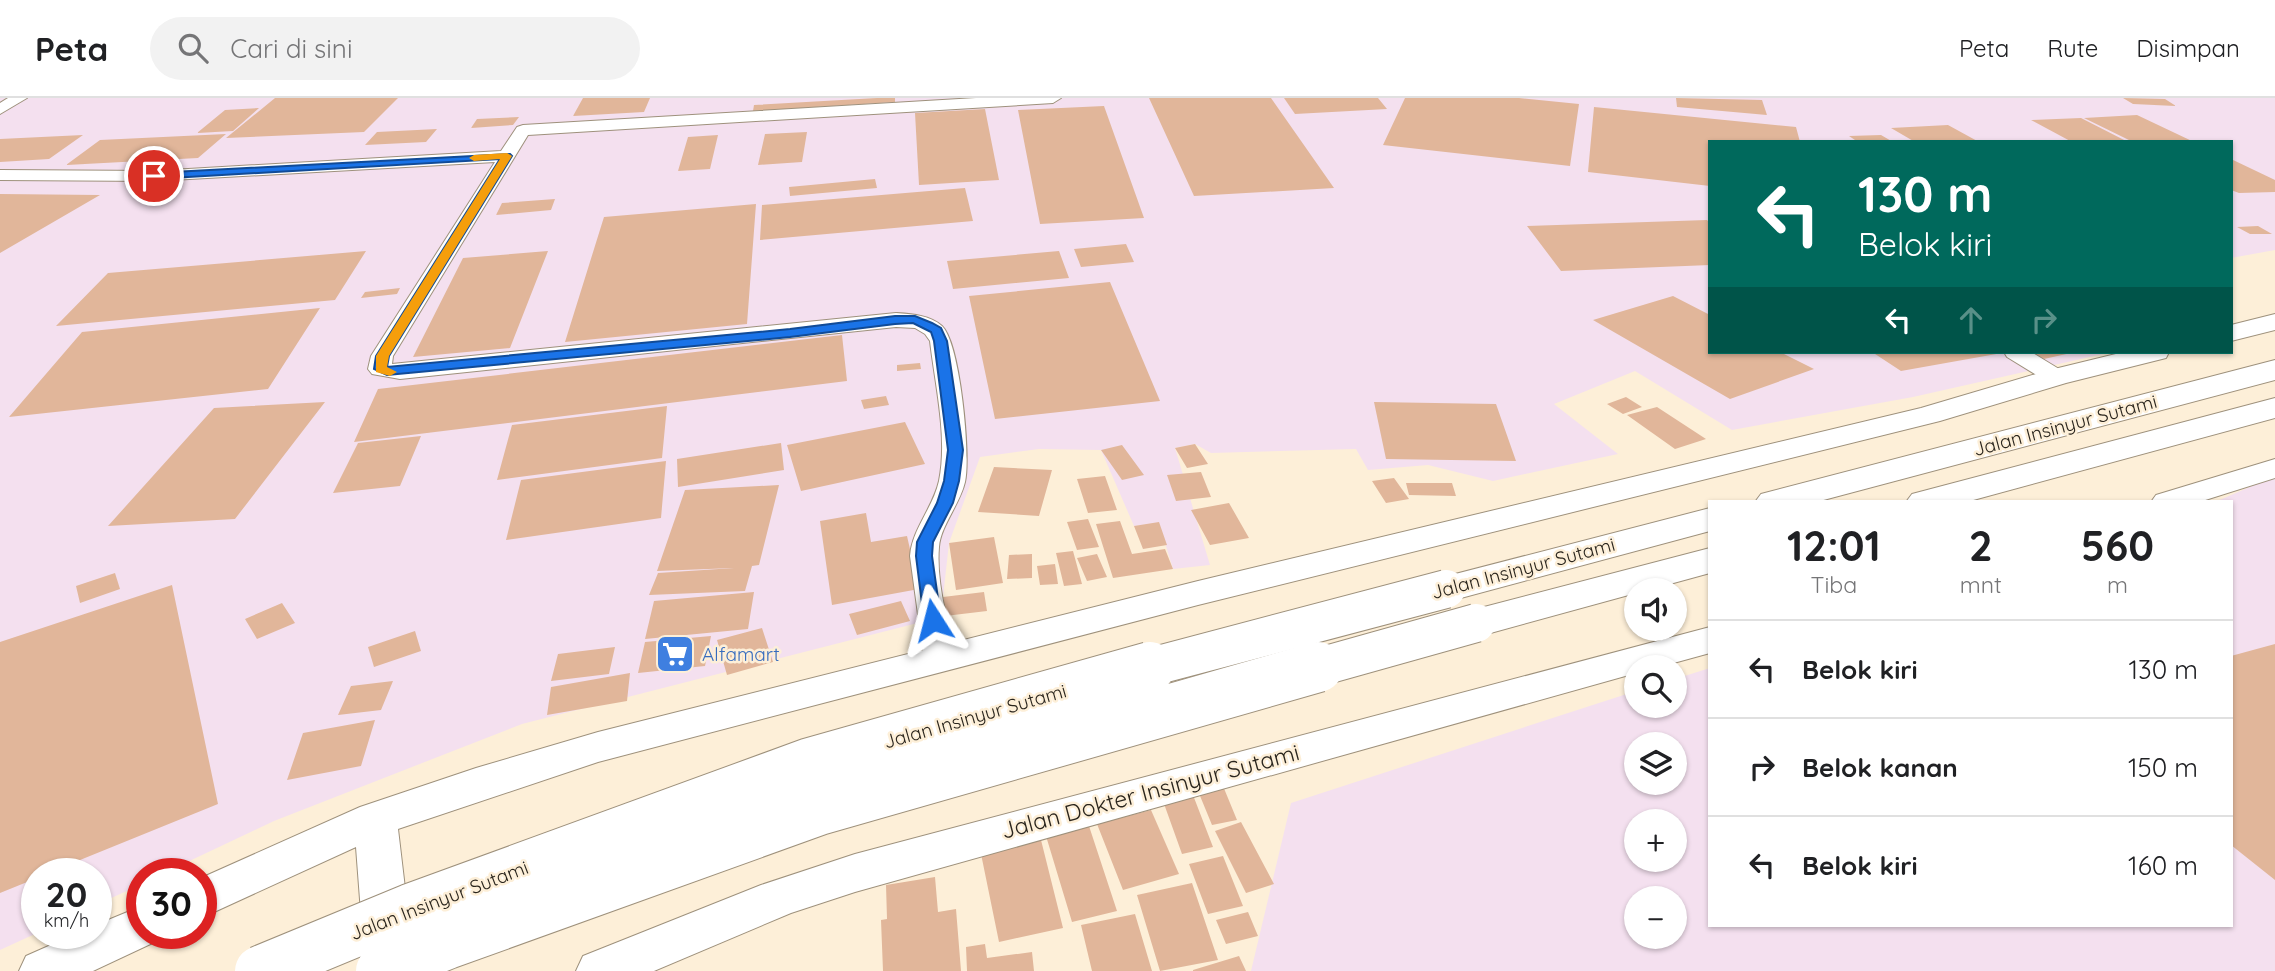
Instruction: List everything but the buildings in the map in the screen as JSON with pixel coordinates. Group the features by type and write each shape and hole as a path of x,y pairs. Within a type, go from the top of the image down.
{"highway":[{"name":"Jalan Insinyur Sutami","path":"1782,500 2275,370"},
{"name":"Jalan Insinyur Sutami","path":"1932,500 2275,408"},
{"name":"Jalan Insinyur Sutami","path":"381,971 460,939 819,810 1461,606 1708,520"},
{"name":"Jalan Insinyur Sutami","path":"260,971 410,909 810,763 1104,679 1461,606 1708,560"}],"street":[{"path":"0,109 19,98"},
{"path":"940,659 929,601 925,542 945,503 952,481 956,450 941,341 936,330 928,325 915,320 895,320 387,372 380,369 382,356 523,130 1053,98"},
{"path":"0,176 154,176 507,156"},
{"path":"2233,332 2275,322"},
{"path":"2018,354 2056,377"},
{"path":"217,892 375,819 476,784 598,747 940,659 1930,415 2056,377 2149,354"},
{"path":"2173,500 2275,468"},
{"name":"Jalan Dokter Insinyur Sutami","path":"600,971 655,959 777,899 855,873 1708,641"},
{"path":"375,819 390,971"},
{"path":"43,971 126,933"}],"shaded area":[{"path":"0,98 2275,98 2275,250 2233,258 2233,140 1708,140 1708,354 2103,354 1913,397 1732,430 1635,371 1554,404 1618,454 1493,481 1428,465 1368,470 1356,449 1211,453 1195,444 1175,448 1210,565 1173,569 1159,523 1134,526 1101,450 1039,449 980,457 949,543 943,597 945,616 522,724 274,821 196,858 126,858 126,891 112,898 112,858 21,858 21,940 0,950"},
{"path":"2275,476 2275,971 1251,971 1291,803 1624,695 1624,718 1687,718 1687,675 1708,669 1708,927 2233,927 2233,500 2220,500"}],"slow traffic":[{"path":"390,372 380,369 382,356 507,156 474,158"}],"place":[{"name":"Alfamart","path":"675,654"}],"route":[{"path":"154,176 507,156 382,356 380,369 387,372 790,333 895,320 915,320 928,325 936,330 941,341 956,450 952,481 945,503 925,542 924,556 933,620"}]}
